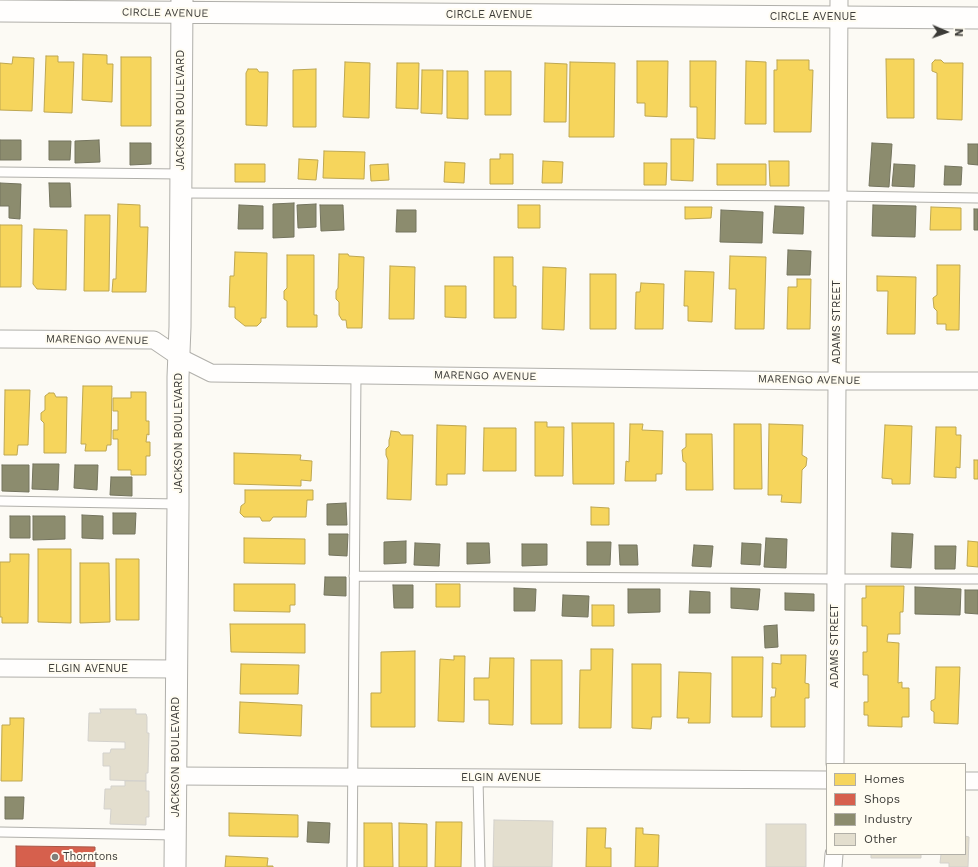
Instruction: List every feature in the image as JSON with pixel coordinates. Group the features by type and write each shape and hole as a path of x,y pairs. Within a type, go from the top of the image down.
{"street":[{"name":"CIRCLE AVENUE","path":"0,11 182,6 839,9 978,18"},
{"name":"JACKSON BOULEVARD","path":"175,867 182,6"},
{"name":"ADAMS STREET","path":"835,763 839,9"},
{"name":"MARENGO AVENUE","path":"0,339 154,340 180,357 210,373 837,381 978,381"},
{"name":"ELGIN AVENUE","path":"0,668 177,669"},
{"name":"ELGIN AVENUE","path":"176,776 826,780"},
{"path":"966,781 978,781"},
{"path":"833,867 834,855"}],"lane":[{"path":"0,172 181,184 978,198"},
{"path":"352,867 356,375"},
{"path":"0,502 178,504"},
{"path":"354,576 978,579"},
{"path":"478,778 480,867"},
{"path":"0,832 176,835"}],"building: Homes":[{"path":"83,54 107,55 107,64 113,64 112,102 82,100"},
{"path":"46,56 58,56 58,62 74,62 72,113 44,112"},
{"path":"13,57 34,58 32,111 0,110 0,63 12,64"},
{"path":"121,57 151,57 151,126 121,126"},
{"path":"886,59 914,59 914,118 887,118"},
{"path":"777,60 809,60 809,70 813,70 811,132 774,132 774,70 777,70"},
{"path":"935,60 941,60 944,63 963,63 962,120 937,119 937,73 932,71 932,63"},
{"path":"637,61 668,61 667,117 645,116 645,103 637,103"},
{"path":"690,61 716,61 715,139 697,138 697,107 690,107"},
{"path":"746,61 766,62 766,124 745,124"},
{"path":"345,62 370,63 369,118 343,117"},
{"path":"570,62 615,63 614,137 569,137"},
{"path":"397,63 419,63 418,109 396,108"},
{"path":"545,63 567,64 566,122 544,122"},
{"path":"248,69 257,69 259,72 268,72 267,126 246,125 246,73"},
{"path":"316,69 316,127 293,127 293,70"},
{"path":"422,70 443,70 442,114 421,113"},
{"path":"447,71 468,71 468,119 447,118"},
{"path":"485,71 511,71 511,115 485,115"},
{"path":"671,139 694,139 693,181 671,180"},
{"path":"324,151 365,152 364,179 323,178"},
{"path":"500,154 513,154 513,184 490,184 490,159 500,159"},
{"path":"299,159 318,160 316,180 298,179"},
{"path":"543,161 563,162 562,183 542,183"},
{"path":"769,161 789,161 789,186 770,186"},
{"path":"445,162 465,163 464,183 444,182"},
{"path":"644,163 667,163 666,185 644,185"},
{"path":"235,164 265,164 265,182 235,182"},
{"path":"388,164 389,180 371,181 370,165"},
{"path":"717,164 766,164 766,185 717,185"},
{"path":"118,204 140,205 140,227 148,227 146,292 112,292 113,279 116,279"},
{"path":"518,205 540,205 540,228 518,228"},
{"path":"685,207 712,207 711,218 685,219"},
{"path":"931,207 961,208 961,230 930,230"},
{"path":"85,215 110,215 109,291 84,291"},
{"path":"0,225 22,225 21,287 0,287"},
{"path":"34,229 67,230 66,290 37,289 33,284"},
{"path":"235,252 267,253 266,318 261,318 261,322 257,326 245,326 235,318 235,307 229,307 230,276 234,276"},
{"path":"339,254 364,257 362,328 347,328 346,320 342,320 339,315 339,302 336,299 336,291 338,288"},
{"path":"287,255 314,255 314,315 317,315 317,327 287,327 287,301 284,299 284,291 287,288"},
{"path":"730,256 766,257 764,329 735,329 736,289 729,289"},
{"path":"494,257 513,257 513,286 516,286 516,318 494,318"},
{"path":"937,265 960,265 959,330 946,330 946,324 937,324 937,311 934,308 933,298 937,295"},
{"path":"390,266 415,267 414,319 389,319"},
{"path":"543,267 566,268 564,330 542,329"},
{"path":"685,271 714,272 712,322 688,321 688,306 684,306"},
{"path":"590,274 616,274 616,329 590,329"},
{"path":"877,276 916,277 915,334 887,334 888,291 877,291"},
{"path":"797,279 811,279 810,329 787,329 788,287 797,287"},
{"path":"641,283 664,284 663,329 635,329 636,292 640,292"},
{"path":"445,286 466,286 466,318 445,317"},
{"path":"83,386 112,386 111,445 107,445 106,451 85,451 86,444 81,444"},
{"path":"5,390 30,390 28,445 18,445 17,455 4,455"},
{"path":"131,392 146,392 146,421 149,421 149,435 147,434 146,442 150,442 150,456 146,456 146,475 131,475 131,470 118,470 118,439 113,439 113,430 118,430 118,411 113,411 113,398 131,398"},
{"path":"49,393 54,393 56,397 67,397 66,453 44,453 44,423 41,420 41,413 45,410 45,396"},
{"path":"535,422 547,422 547,427 564,427 563,476 535,476"},
{"path":"572,423 614,423 614,484 573,484"},
{"path":"630,424 643,424 642,430 663,431 662,474 656,474 656,481 625,481 626,461 629,462"},
{"path":"734,424 761,424 762,489 734,489"},
{"path":"769,424 803,425 802,455 807,458 806,466 802,470 801,503 781,502 782,495 768,495"},
{"path":"437,425 466,426 465,474 447,474 447,485 436,485"},
{"path":"885,425 912,426 910,484 892,484 892,479 882,478"},
{"path":"936,427 956,427 956,435 961,435 960,468 956,467 956,478 934,477"},
{"path":"484,428 516,428 516,471 483,471"},
{"path":"391,431 399,432 401,435 413,435 411,500 387,499 388,460 386,449 389,446"},
{"path":"686,434 712,434 713,490 686,490 686,463 683,461 682,450 686,447"},
{"path":"234,453 301,455 300,460 312,461 311,481 301,480 301,486 234,484"},
{"path":"974,460 978,460 978,479 974,479"},
{"path":"245,490 313,490 313,500 307,500 306,517 273,517 270,521 262,521 260,517 244,517 240,513 241,506 245,503"},
{"path":"591,507 609,508 609,525 591,525"},
{"path":"244,538 305,539 305,564 244,563"},
{"path":"968,541 978,542 978,567 967,566"},
{"path":"38,549 71,549 71,623 38,622"},
{"path":"10,554 29,554 28,623 2,623 2,617 0,617 0,562 10,562"},
{"path":"116,559 139,559 139,620 116,620"},
{"path":"80,563 109,563 110,622 80,623"},
{"path":"234,584 295,584 295,605 290,605 290,612 234,611"},
{"path":"436,584 460,584 460,607 436,607"},
{"path":"866,586 904,586 903,612 900,612 900,634 888,634 887,642 899,643 898,683 902,682 902,688 909,688 909,717 902,717 902,727 868,726 868,715 864,715 864,702 868,702 868,675 863,675 863,652 867,652 867,626 862,626 862,598 866,598"},
{"path":"592,605 614,605 614,626 592,626"},
{"path":"230,624 305,624 305,653 231,652"},
{"path":"591,649 613,649 611,728 579,728 580,670 591,670"},
{"path":"415,651 415,727 371,727 371,693 381,693 381,652"},
{"path":"781,655 806,655 805,683 809,684 809,698 805,698 805,727 771,727 771,697 775,697 776,688 772,688 772,663 781,664"},
{"path":"454,656 465,656 464,722 438,721 440,659 454,660"},
{"path":"732,657 763,657 762,717 732,717"},
{"path":"490,658 514,658 513,725 489,724 489,700 474,700 474,678 489,678"},
{"path":"531,660 562,660 562,724 531,724"},
{"path":"241,664 299,665 298,694 240,694"},
{"path":"632,664 661,664 661,717 652,717 651,729 632,728"},
{"path":"936,667 960,667 958,724 934,723 934,712 931,710 931,701 935,699"},
{"path":"679,672 711,673 710,723 688,723 689,718 677,718"},
{"path":"240,702 302,705 301,736 239,733"},
{"path":"10,718 24,718 22,781 1,781 2,725 10,725"},
{"path":"229,813 298,815 298,837 229,836"},
{"path":"436,822 462,822 461,867 435,867"},
{"path":"364,823 392,823 393,867 364,867"},
{"path":"399,823 427,824 427,867 399,867"},
{"path":"587,828 606,828 605,848 611,848 611,867 586,867"},
{"path":"636,828 643,828 643,834 659,835 658,867 635,867"},
{"path":"226,856 268,858 267,866 273,867 225,867"}],"building: Shops":[{"name":"Thorntons","path":"16,846 95,847 95,867 16,867"}],"building: Industry":[{"path":"0,140 21,140 21,160 0,160"},
{"path":"99,140 100,162 75,163 75,141"},
{"path":"49,141 71,141 70,160 49,160"},
{"path":"130,143 151,143 151,164 130,165"},
{"path":"872,143 892,144 889,187 869,186"},
{"path":"968,144 978,144 978,165 968,164"},
{"path":"894,164 915,165 914,187 892,186"},
{"path":"945,166 962,167 961,185 944,185"},
{"path":"0,183 21,184 20,219 9,218 9,206 0,206"},
{"path":"49,183 70,183 71,207 50,207"},
{"path":"294,203 294,237 273,238 273,204"},
{"path":"316,204 316,227 298,228 297,205"},
{"path":"239,205 263,206 263,229 238,229"},
{"path":"320,205 343,205 344,230 321,231"},
{"path":"873,205 916,206 915,237 872,236"},
{"path":"775,206 804,207 803,234 773,233"},
{"path":"974,209 978,209 978,230 974,230"},
{"path":"397,210 416,210 416,232 396,232"},
{"path":"721,210 763,212 762,243 720,242"},
{"path":"788,250 811,251 810,275 787,275"},
{"path":"33,464 59,464 58,490 32,489"},
{"path":"2,465 29,465 29,492 2,491"},
{"path":"75,465 98,465 97,490 74,488"},
{"path":"111,477 132,477 132,496 110,495"},
{"path":"346,503 347,525 327,525 327,504"},
{"path":"113,513 136,513 135,534 113,534"},
{"path":"82,515 103,516 103,539 82,538"},
{"path":"10,516 30,516 30,538 10,538"},
{"path":"33,516 65,516 65,539 33,540"},
{"path":"892,533 913,534 911,568 891,567"},
{"path":"329,534 348,534 347,556 329,555"},
{"path":"766,538 787,539 786,568 764,567"},
{"path":"406,541 406,563 384,564 384,542"},
{"path":"587,542 611,542 610,565 587,565"},
{"path":"415,543 440,544 439,566 414,565"},
{"path":"467,543 489,543 490,563 467,564"},
{"path":"742,543 761,544 760,565 741,564"},
{"path":"522,544 547,544 547,565 522,566"},
{"path":"619,545 637,545 638,565 620,565"},
{"path":"694,545 713,546 711,567 692,566"},
{"path":"935,546 956,546 955,569 935,569"},
{"path":"325,577 346,577 346,596 324,595"},
{"path":"393,585 413,585 413,608 394,608"},
{"path":"915,587 961,589 960,615 915,614"},
{"path":"514,588 536,589 535,611 514,611"},
{"path":"731,588 760,589 758,610 731,608"},
{"path":"628,589 660,589 660,612 628,613"},
{"path":"965,590 978,590 978,614 965,613"},
{"path":"690,591 710,592 710,613 689,613"},
{"path":"785,593 814,594 814,611 785,610"},
{"path":"563,595 589,596 588,617 562,616"},
{"path":"777,625 778,647 765,648 764,626"},
{"path":"5,797 24,797 23,819 5,819"},
{"path":"308,822 330,823 329,843 307,842"}],"building: Other":[{"path":"100,709 136,709 136,714 146,714 147,733 149,733 148,773 146,773 146,781 110,780 110,766 103,766 103,753 110,753 111,749 125,749 125,742 88,741 89,713 101,713"},
{"path":"125,781 146,781 146,791 149,791 149,817 146,817 146,825 110,824 111,809 104,809 105,789 111,789 111,786 125,786"},
{"path":"494,820 553,821 552,867 493,867"},
{"path":"766,824 806,824 806,867 766,867"},
{"path":"966,836 969,837 968,867 949,867 949,863 940,863 941,855 966,855"},
{"path":"871,855 921,855 921,858 871,858"}],"place":[{"name":"Thorntons","path":"55,857"}]}
